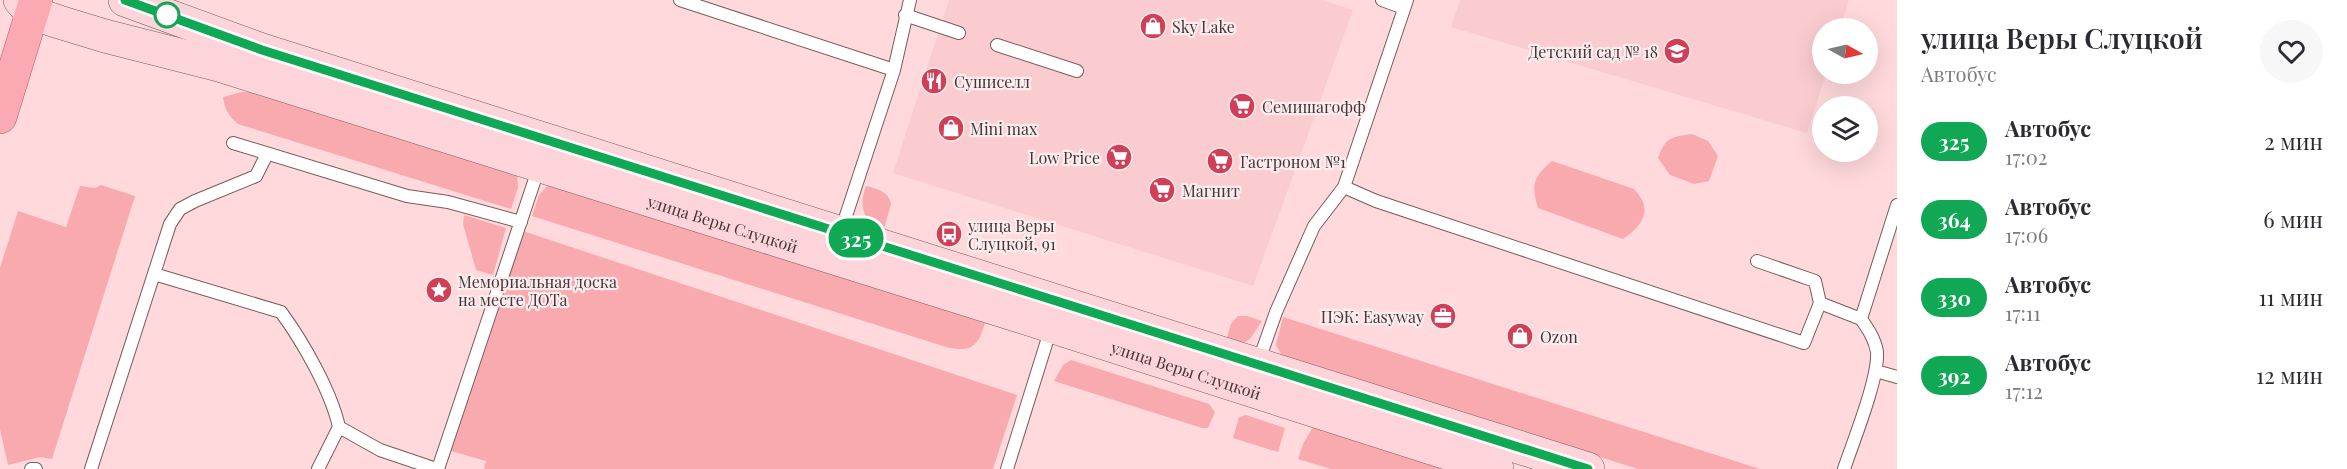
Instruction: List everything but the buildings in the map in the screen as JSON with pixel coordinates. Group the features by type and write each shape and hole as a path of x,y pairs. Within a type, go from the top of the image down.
{"main road":[{"path":"0,117 29,4"}],"street":[{"name":"улица Веры Слуцкой","path":"126,0 544,153"},
{"name":"улица Веры Слуцкой","path":"29,4 105,36 544,153 836,245 1254,378 1497,469"},
{"name":"улица Веры Слуцкой","path":"836,245 1052,327 1254,378 1588,469"}],"lane":[{"path":"680,0 894,70"},
{"path":"836,245 894,70 910,0"},
{"path":"1254,378 1276,312 1314,225 1344,187 1406,4 1382,0"},
{"path":"905,15 958,33"},
{"path":"997,45 1077,71"},
{"path":"233,143 407,196 448,202 520,222"},
{"path":"339,427 380,450 437,469 544,153"},
{"path":"91,469 170,224 180,209 256,176 267,154"},
{"path":"1344,187 1387,205 1804,343 1820,303 1815,281 1757,261"},
{"path":"1861,319 1897,205"},
{"path":"154,274 281,312 334,405 339,427 318,469"},
{"path":"1820,303 1861,319 1872,334 1877,352 1876,371 1844,469"},
{"path":"1007,469 1052,327"},
{"path":"1876,371 1897,377"},
{"path":"31,469 36,469"}],"shaded area":[{"path":"949,0 1323,0 1353,10 1253,286 893,173"},
{"name":"Детский сад № 18","path":"1460,0 1849,0 1843,18 1812,18 1812,84 1823,84 1819,96 1812,96 1812,117 1807,133 1451,27"},
{"path":"242,92 253,92 517,175 518,187 511,209 238,124 228,112 223,97"},
{"path":"1692,134 1708,141 1718,156 1709,181 1694,184 1670,175 1658,158 1670,139"},
{"path":"1552,161 1634,189 1644,204 1645,210 1641,223 1623,239 1538,208 1535,182"},
{"path":"101,185 135,196 52,459 40,457 8,465 0,429 0,268 18,211 66,227 80,186 95,188"},
{"path":"548,185 985,323 979,338 972,346 962,349 946,347 532,216 539,195"},
{"path":"866,186 882,191 890,200 891,204 883,232 871,223 864,213 863,201"},
{"path":"464,215 506,228 493,275 476,270 463,224"},
{"path":"523,231 1017,395 993,469 484,469 486,461 451,451"},
{"path":"1238,316 1247,316 1262,321 1250,339 1242,344 1226,340 1231,324"},
{"path":"1283,317 1760,469 1638,469 1287,358 1281,354 1276,345"},
{"path":"1071,360 1209,404 1215,412 1208,428 1202,428 1054,381 1063,365"},
{"path":"1246,415 1285,428 1278,452 1233,438 1239,417"},
{"path":"1313,427 1446,469 1331,469 1298,459 1303,444"}],"bus line":[{"name":"325","path":"125,0 262,50 1588,469"}],"place":[{"name":"Sky Lake","path":"1153,26"},
{"name":"Детский сад № 18","path":"1677,51"},
{"name":"Сушиселл","path":"934,81"},
{"name":"Семишагофф","path":"1242,106"},
{"name":"Mini max","path":"951,128"},
{"name":"Low Price","path":"1119,157"},
{"name":"Гастроном №1","path":"1220,161"},
{"name":"Магнит","path":"1162,190"},
{"name":"улица Веры Слуцкой, 91","path":"949,234"},
{"name":"Мемориальная доска на месте ДОТа","path":"439,290"},
{"name":"ПЭК: Easyway","path":"1443,316"},
{"name":"Ozon","path":"1520,336"}]}
